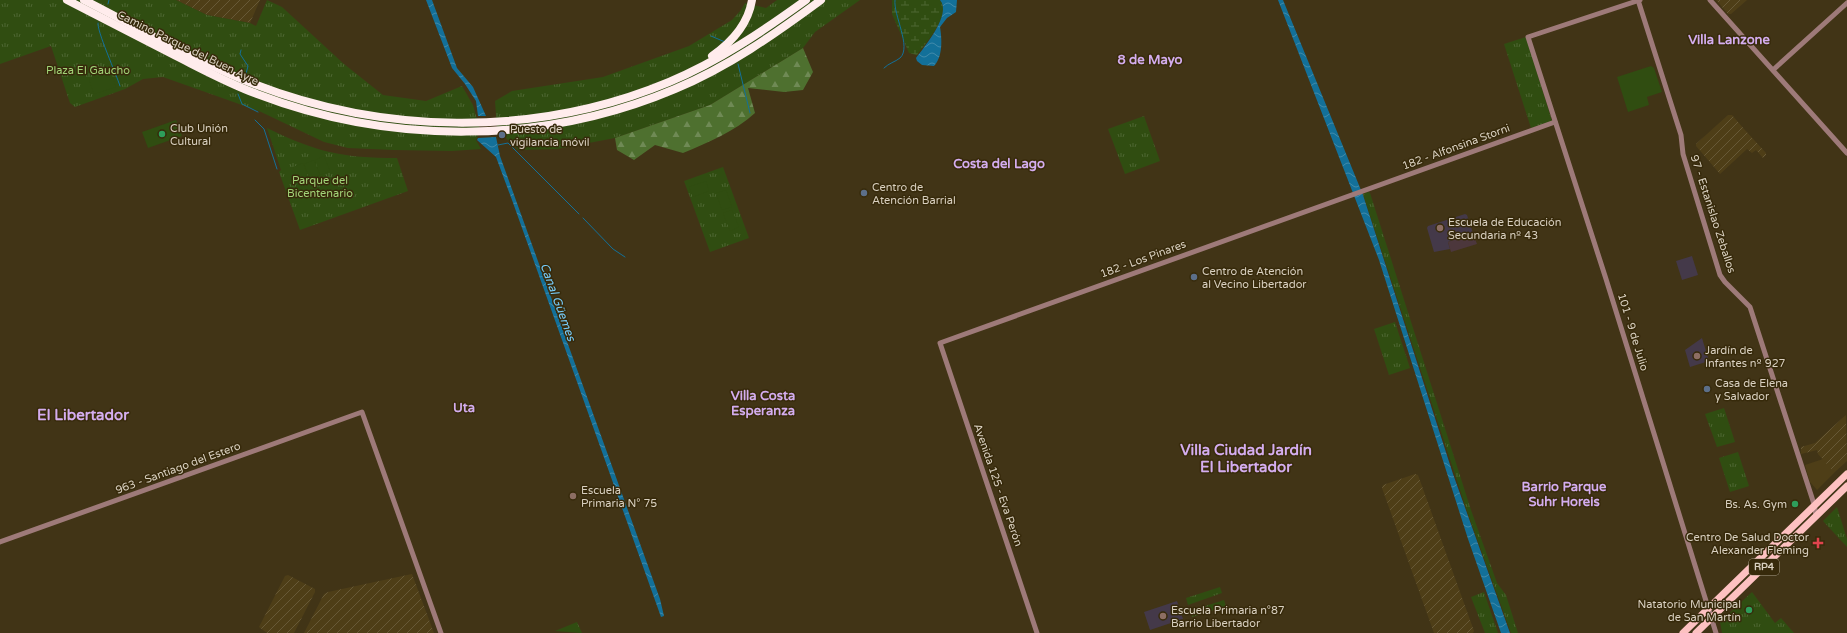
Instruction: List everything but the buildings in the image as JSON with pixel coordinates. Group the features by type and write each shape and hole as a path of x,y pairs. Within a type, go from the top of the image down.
{"highway":[{"name":"Camino Parque del Buen Ayre","path":"67,0 214,76 245,90 286,105 331,117 374,126 430,132 479,126"},
{"name":"Camino Parque del Buen Ayre","path":"84,0 232,75 298,99 331,108 376,117 520,129 582,118 643,101 676,89 745,53 821,0"},
{"path":"656,87 702,62 729,44 744,23 752,0"},
{"name":"Camino Parque del Buen Ayre","path":"496,126 580,110 656,87 685,75 735,48 806,0"}],"main road":[{"name":"RP4","path":"1683,633 1814,504 1847,474"},
{"name":"RP4","path":"1696,633 1847,486"}],"street":[{"name":"101 - 9 de Julio","path":"1639,0 1528,37 1716,633"},
{"name":"97 - Estanislao Zeballos","path":"1639,0 1681,135 1683,154 1720,275 1750,307 1814,504 1816,515"},
{"path":"1710,0 1847,153"},
{"path":"1773,70 1847,3"},
{"name":"182 - Alfonsina Storni","path":"1352,194 1555,122"},
{"name":"182 - Los Pinares","path":"940,343 1352,194"},
{"name":"Avenida 125 - Eva Perón","path":"940,343 1037,633"},
{"name":"963 - Santiago del Estero","path":"0,542 362,412 440,633"}],"shaded area":[{"path":"176,0 260,0 250,23 207,15"},
{"path":"1716,0 1747,0 1731,14 1728,14"},
{"path":"1728,115 1732,115 1766,153 1766,155 1763,158 1756,150 1752,153 1747,149 1720,174 1696,146 1696,144"},
{"path":"1465,214 1467,215 1473,233 1448,242 1450,249 1434,252 1427,228 1428,226"},
{"path":"1473,233 1477,244 1451,252 1448,242"},
{"path":"1692,256 1698,275 1682,280 1676,261"},
{"name":"Jardín de Infantes nº 927","path":"1702,338 1709,361 1690,367 1685,350"},
{"path":"1846,415 1847,461 1836,471 1833,471 1818,454 1817,450 1801,454 1801,447 1815,443"},
{"path":"1823,459 1833,470 1836,471 1817,490 1810,482 1805,465"},
{"path":"1415,474 1418,475 1474,631 1473,633 1434,633 1382,488 1383,485"},
{"path":"412,574 434,633 304,633 324,594"},
{"path":"288,575 315,589 315,592 294,633 267,633 259,627 285,576"},
{"name":"Escuela Primaria n°87 Barrio Libertador","path":"1177,601 1183,619 1150,630 1144,612"}],"green space":[{"name":"Plaza El Gaucho","path":"0,0 176,0 207,15 250,23 256,26 267,0 282,7 344,64 383,95 426,101 462,86 473,105 480,130 476,140 481,149 452,151 348,148 324,142 259,111 163,77 143,79 125,89 75,107 70,103 51,46 0,64"},
{"path":"777,0 860,0 815,32 803,48 710,105 615,138 557,149 518,150 497,129 495,101 512,91 603,77 689,46 732,20 745,3 766,8"},
{"path":"892,0 940,0 943,6 943,13 936,28 917,55 909,53 892,14"},
{"path":"1526,37 1552,121 1531,128 1504,44"},
{"path":"803,48 813,72 803,90 784,92 748,88 755,113 739,126 712,141 683,153 655,145 634,160 617,150 615,138 710,105"},
{"path":"1651,66 1654,68 1662,92 1647,97 1649,105 1628,112 1617,77"},
{"path":"111,73 116,87 94,94 89,80"},
{"path":"1144,116 1160,161 1125,174 1108,129"},
{"name":"Club Unión Cultural","path":"176,120 182,136 148,148 142,132"},
{"name":"Parque del Bicentenario","path":"267,128 300,143 330,152 360,157 397,158 408,191 300,230 279,172 281,170"},
{"path":"324,156 330,171 320,175 315,160"},
{"path":"314,160 320,175 310,179 304,164"},
{"path":"303,163 309,179 299,183 293,167"},
{"path":"723,167 749,238 710,252 684,181"},
{"path":"706,181 709,191 693,197 689,187"},
{"path":"726,190 732,207 722,210 716,193"},
{"path":"1368,192 1370,193 1471,510 1497,583 1506,595 1518,633 1511,633 1467,511 1363,194"},
{"path":"732,210 739,227 730,231 723,213"},
{"path":"1395,322 1410,368 1389,375 1374,329"},
{"path":"1724,408 1735,442 1717,447 1705,414"},
{"path":"1738,452 1749,486 1730,492 1719,458"},
{"path":"1837,507 1847,539 1847,547 1823,521"},
{"path":"1220,587 1222,593 1188,605 1186,598"},
{"path":"1484,592 1498,633 1485,633 1471,597"},
{"path":"1752,592 1775,623 1781,618 1794,633 1722,633 1720,622"},
{"path":"1224,600 1226,606 1192,617 1190,611"},
{"path":"577,622 582,633 555,631"}],"water":[{"path":"426,0 432,0 457,68 473,87 486,116 478,116 476,101 452,68"},
{"path":"940,0 957,0 956,12 947,18 940,27 941,48 937,62 934,66 922,65 916,58 931,38 940,21 943,13 943,6"},
{"path":"1278,0 1283,0 1363,195 1453,474 1510,633 1501,633 1468,539 1379,260"},
{"name":"Canal Güemes","path":"496,137 500,156 660,599 664,616 661,617 496,157 477,140 478,138"}],"waterway":[{"path":"108,4 109,0"},
{"path":"884,68 900,58 903,53 903,39 895,6 895,0"},
{"path":"98,23 103,43 120,86"},
{"path":"711,36 725,42"},
{"path":"241,50 240,54 248,66 246,74"},
{"path":"738,64 750,113"},
{"path":"238,94 242,104 258,112"},
{"path":"255,120 264,129 277,169"},
{"path":"498,145 508,143 579,214"},
{"path":"583,218 613,249 625,257"}],"place":[{"name":"Club Unión Cultural","path":"162,134"},
{"name":"Puesto de vigilancia móvil","path":"502,135"},
{"name":"Centro de Atención Barrial","path":"864,193"},
{"name":"Escuela de Educación Secundaria nº 43","path":"1440,228"},
{"name":"Centro de Atención al Vecino Libertador","path":"1194,277"},
{"name":"Jardín de Infantes nº 927","path":"1697,356"},
{"name":"Casa de Elena y Salvador","path":"1707,389"},
{"name":"Escuela Primaria N° 75","path":"573,496"},
{"name":"Bs. As. Gym","path":"1795,504"},
{"name":"Centro De Salud Doctor Alexander Fleming","path":"1818,543"},
{"name":"Natatorio Municipal de San Martín","path":"1749,610"},
{"name":"Escuela Primaria n°87 Barrio Libertador","path":"1163,616"}],"district":[{"name":"Villa Lanzone","path":"1729,40"},
{"name":"8 de Mayo","path":"1150,60"},
{"name":"Costa del Lago","path":"999,164"},
{"name":"Villa Costa Esperanza","path":"763,404"},
{"name":"Uta","path":"464,408"},
{"name":"El Libertador","path":"83,415"},
{"name":"Villa Ciudad Jardín El Libertador","path":"1246,458"},
{"name":"Barrio Parque Suhr Horeis","path":"1564,494"}]}
